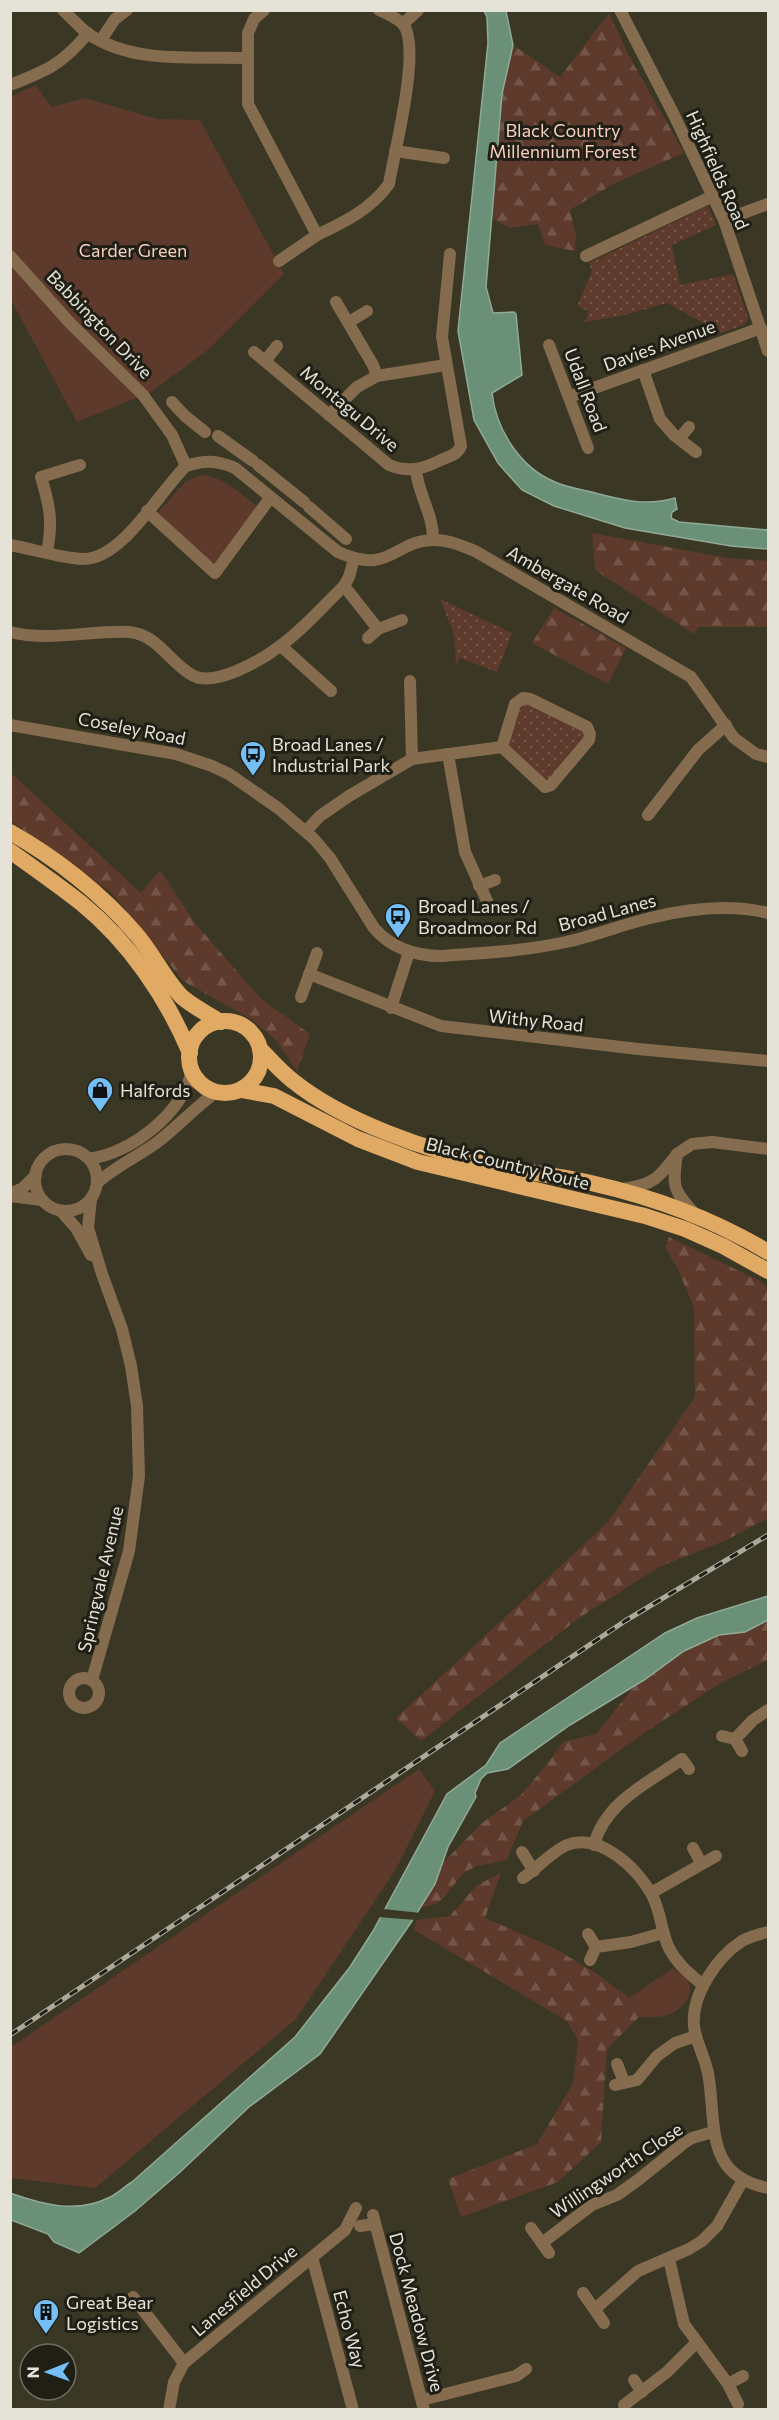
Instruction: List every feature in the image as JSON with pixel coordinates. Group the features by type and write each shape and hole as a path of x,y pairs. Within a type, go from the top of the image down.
{"highway":[{"path":"10,832 44,854 99,897 136,933 180,995 221,1022"},
{"path":"10,851 82,904 123,945 175,1017 190,1053 192,1071 201,1084 216,1092 229,1093 247,1085 257,1073 260,1065 260,1049 254,1035 236,1023 221,1022 208,1026 197,1034 190,1053"},
{"name":"Black Country Route","path":"260,1049 292,1081 329,1105 368,1124 428,1146 491,1165 616,1190 697,1217 746,1239 768,1252"},
{"name":"Black Country Route","path":"241,1089 274,1096 358,1138 418,1162 645,1216 685,1229 723,1246 768,1271"}],"street":[{"path":"63,10 87,33 126,51 154,56 247,57"},
{"path":"101,40 115,19 127,10"},
{"path":"264,10 254,19 248,33 248,104 318,235"},
{"path":"279,261 318,235 361,213 379,198 389,184 410,65 409,37 403,24 379,10"},
{"path":"403,24 418,10"},
{"name":"Highfields Road","path":"620,10 724,220 764,330 768,351"},
{"path":"11,83 52,69 74,50 87,33"},
{"path":"395,151 444,158"},
{"path":"586,256 712,196"},
{"path":"724,220 768,204"},
{"path":"434,540 434,531 418,488 416,470 456,454 461,446 442,331 450,254"},
{"name":"Babbington Drive","path":"10,256 70,323 143,395 172,435 186,466"},
{"path":"336,302 373,365 377,376"},
{"path":"349,322 367,311"},
{"name":"Davies Avenue","path":"569,397 764,330"},
{"name":"Udall Road","path":"549,345 588,448"},
{"path":"265,361 277,346"},
{"name":"Montagu Drive","path":"254,352 382,461 398,468 416,470"},
{"path":"329,415 351,392 377,376 446,365"},
{"path":"643,370 660,419 696,452"},
{"path":"161,418 174,404 205,432"},
{"path":"680,439 689,427"},
{"path":"218,436 255,463 346,538"},
{"path":"225,464 234,447"},
{"path":"10,545 84,559 101,556 114,549 186,466 212,460 235,468 318,537 338,552 354,560 344,586 281,646 223,677 207,679 193,676 146,636 130,632 49,636 10,632"},
{"path":"47,552 51,509 41,477 80,465"},
{"path":"147,511 215,573 267,496 275,479"},
{"path":"318,537 329,524"},
{"name":"Ambergate Road","path":"354,560 386,559 413,544 434,540 456,543 475,551 674,665 691,677 734,738 756,754 768,757"},
{"path":"344,586 378,628"},
{"path":"368,638 378,628 402,620"},
{"path":"281,646 331,691"},
{"path":"410,681 412,759"},
{"path":"524,699 530,699 587,727 590,734 589,740 551,785 545,788 501,747 515,704 524,699"},
{"name":"Coseley Road","path":"10,725 176,754 212,766 242,782"},
{"path":"648,815 698,750 726,725"},
{"path":"306,831 320,816 349,796 412,759 501,747"},
{"path":"448,754 465,852 487,901"},
{"name":"Broad Lanes","path":"242,782 306,831 330,858 374,928 382,937 409,952 442,956 542,947 580,939 650,918 689,912 733,909 768,913"},
{"path":"479,886 495,880"},
{"path":"391,1008 409,952"},
{"path":"301,997 317,953"},
{"name":"Withy Road","path":"309,974 441,1026 768,1060"},
{"path":"89,1159 106,1156 123,1149 157,1124 180,1098 189,1084 192,1071"},
{"path":"36,1175 42,1200 61,1211 78,1209 91,1199 97,1183 109,1172 151,1147 177,1126 194,1108 216,1092"},
{"path":"616,1190 643,1186 659,1178 677,1154 692,1144 712,1142 768,1149"},
{"path":"10,1195 23,1188 36,1175 45,1158 60,1150 77,1151 89,1159 94,1168 97,1183"},
{"path":"677,1154 674,1179 678,1196 697,1217"},
{"path":"10,1195 42,1200"},
{"name":"Springvale Avenue","path":"91,1199 88,1228 122,1329 131,1366 137,1406 139,1476 129,1551 92,1680"},
{"name":"Springvale Avenue","path":"61,1211 76,1228 102,1274"},
{"path":"742,1750 729,1738 768,1710"},
{"path":"594,1845 602,1822 615,1806 682,1759 689,1769"},
{"path":"523,1878 567,1845 580,1843 594,1845 614,1852 651,1893 663,1933 681,1967 703,1985"},
{"path":"693,1848 701,1863"},
{"path":"522,1852 534,1871"},
{"path":"651,1893 716,1856"},
{"path":"768,1932 742,1941 723,1960 703,1985 694,2010 696,2036 709,2075 713,2132 718,2151 724,2162 743,2180 768,2188"},
{"path":"596,1947 631,1942 663,1933"},
{"path":"588,1934 596,1947"},
{"path":"590,1960 596,1947"},
{"path":"617,2064 620,2084 637,2080 657,2056 675,2043 696,2036"},
{"name":"Willingworth Close","path":"531,2228 545,2248 592,2205 617,2195 684,2143 713,2132"},
{"path":"595,2309 638,2271 689,2249 710,2234 723,2217 743,2180"},
{"name":"Lanesfield Drive","path":"169,2409 174,2382 184,2363 345,2229 356,2208"},
{"name":"Dock Meadow Drive","path":"360,2226 374,2219 423,2405"},
{"name":"Echo Way","path":"312,2257 353,2409"},
{"path":"669,2259 681,2316 696,2342 728,2384 738,2404"},
{"path":"583,2293 604,2323"},
{"path":"133,2297 184,2363"},
{"path":"624,2405 667,2372 696,2342"},
{"path":"423,2405 516,2376 526,2369"},
{"path":"728,2384 742,2376"},
{"path":"634,2380 642,2392"}],"green space":[{"name":"Black Country Millennium Forest","path":"609,13 629,56 684,153 615,183 570,210 576,235 575,251 545,245 538,224 509,228 492,218 502,94 513,45 560,77"},
{"name":"Carder Green","path":"36,85 51,107 85,98 157,119 200,120 284,274 208,350 151,392 77,422 11,300 10,97"},
{"path":"708,206 716,225 672,245 680,285 733,274 748,318 745,324 722,333 667,303 625,315 585,322 589,311 577,306 592,271 589,263"},
{"path":"200,475 224,482 258,507 214,564 156,515 185,482"},
{"path":"592,533 727,558 768,561 768,627 698,627 694,634 595,570"},
{"path":"440,599 512,633 497,672 460,658 456,665 454,634"},
{"path":"554,608 626,648 608,684 532,643"},
{"path":"524,702 585,732 584,738 546,783 509,749 508,743 518,706"},
{"path":"10,772 141,893 160,870 195,923 261,999 310,1034 297,1071 276,1040 251,1019 183,981 112,893 11,821"},
{"path":"669,1237 760,1281 768,1288 768,1518 724,1541 659,1567 579,1618 421,1741 396,1718 608,1522 695,1397 694,1308 677,1267 665,1248"},
{"path":"768,1620 768,1660 719,1684 644,1733 523,1821 507,1860 469,1870 437,1903 421,1907 435,1884 441,1865 482,1823 521,1795 563,1742 596,1734 636,1684 684,1651 719,1635 745,1632"},
{"path":"419,1769 435,1791 396,1869 296,2019 95,2188 11,2178 11,2047"},
{"path":"501,1873 485,1918 554,1948 596,1973 629,1998 639,2017 607,2049 601,2142 558,2182 461,2217 448,2179 537,2144 573,2083 578,2040 567,2021 414,1930 417,1920 450,1916 476,1886"},
{"path":"673,1968 689,1982 687,1999 674,2013 658,2017 639,2017 629,1998"}],"shaded area":[{"path":"484,11 506,11 513,45 502,94 486,287 493,313 514,312 516,314 522,375 492,393 494,407 504,433 512,446 531,467 542,476 555,482 628,500 656,502 675,498 677,509 672,512 671,518 679,522 768,530 768,549 731,546 625,528 554,506 522,490 498,463 474,420 458,331 488,43 487,17"},
{"path":"768,1596 768,1620 745,1632 719,1635 684,1651 644,1680 570,1725 508,1769 487,1773 481,1779 475,1793 476,1797 448,1847 435,1884 320,2054 249,2107 135,2211 79,2253 54,2242 48,2234 11,2220 10,2193 59,2206 84,2206 114,2195 132,2182 295,2037 350,1967 373,1931 447,1794 486,1765 500,1743 665,1633 697,1618"}],"pier":[{"path":"383,1909 421,1913 416,1920 378,1917"}],"railway":[{"path":"10,2035 625,1621 768,1535"}],"place":[{"name":"Broad Lanes / Industrial Park","path":"253,777"},
{"name":"Broad Lanes / Broadmoor Rd","path":"398,939"},
{"name":"Halfords","path":"100,1113"},
{"name":"Great Bear Logistics","path":"46,2335"}]}
